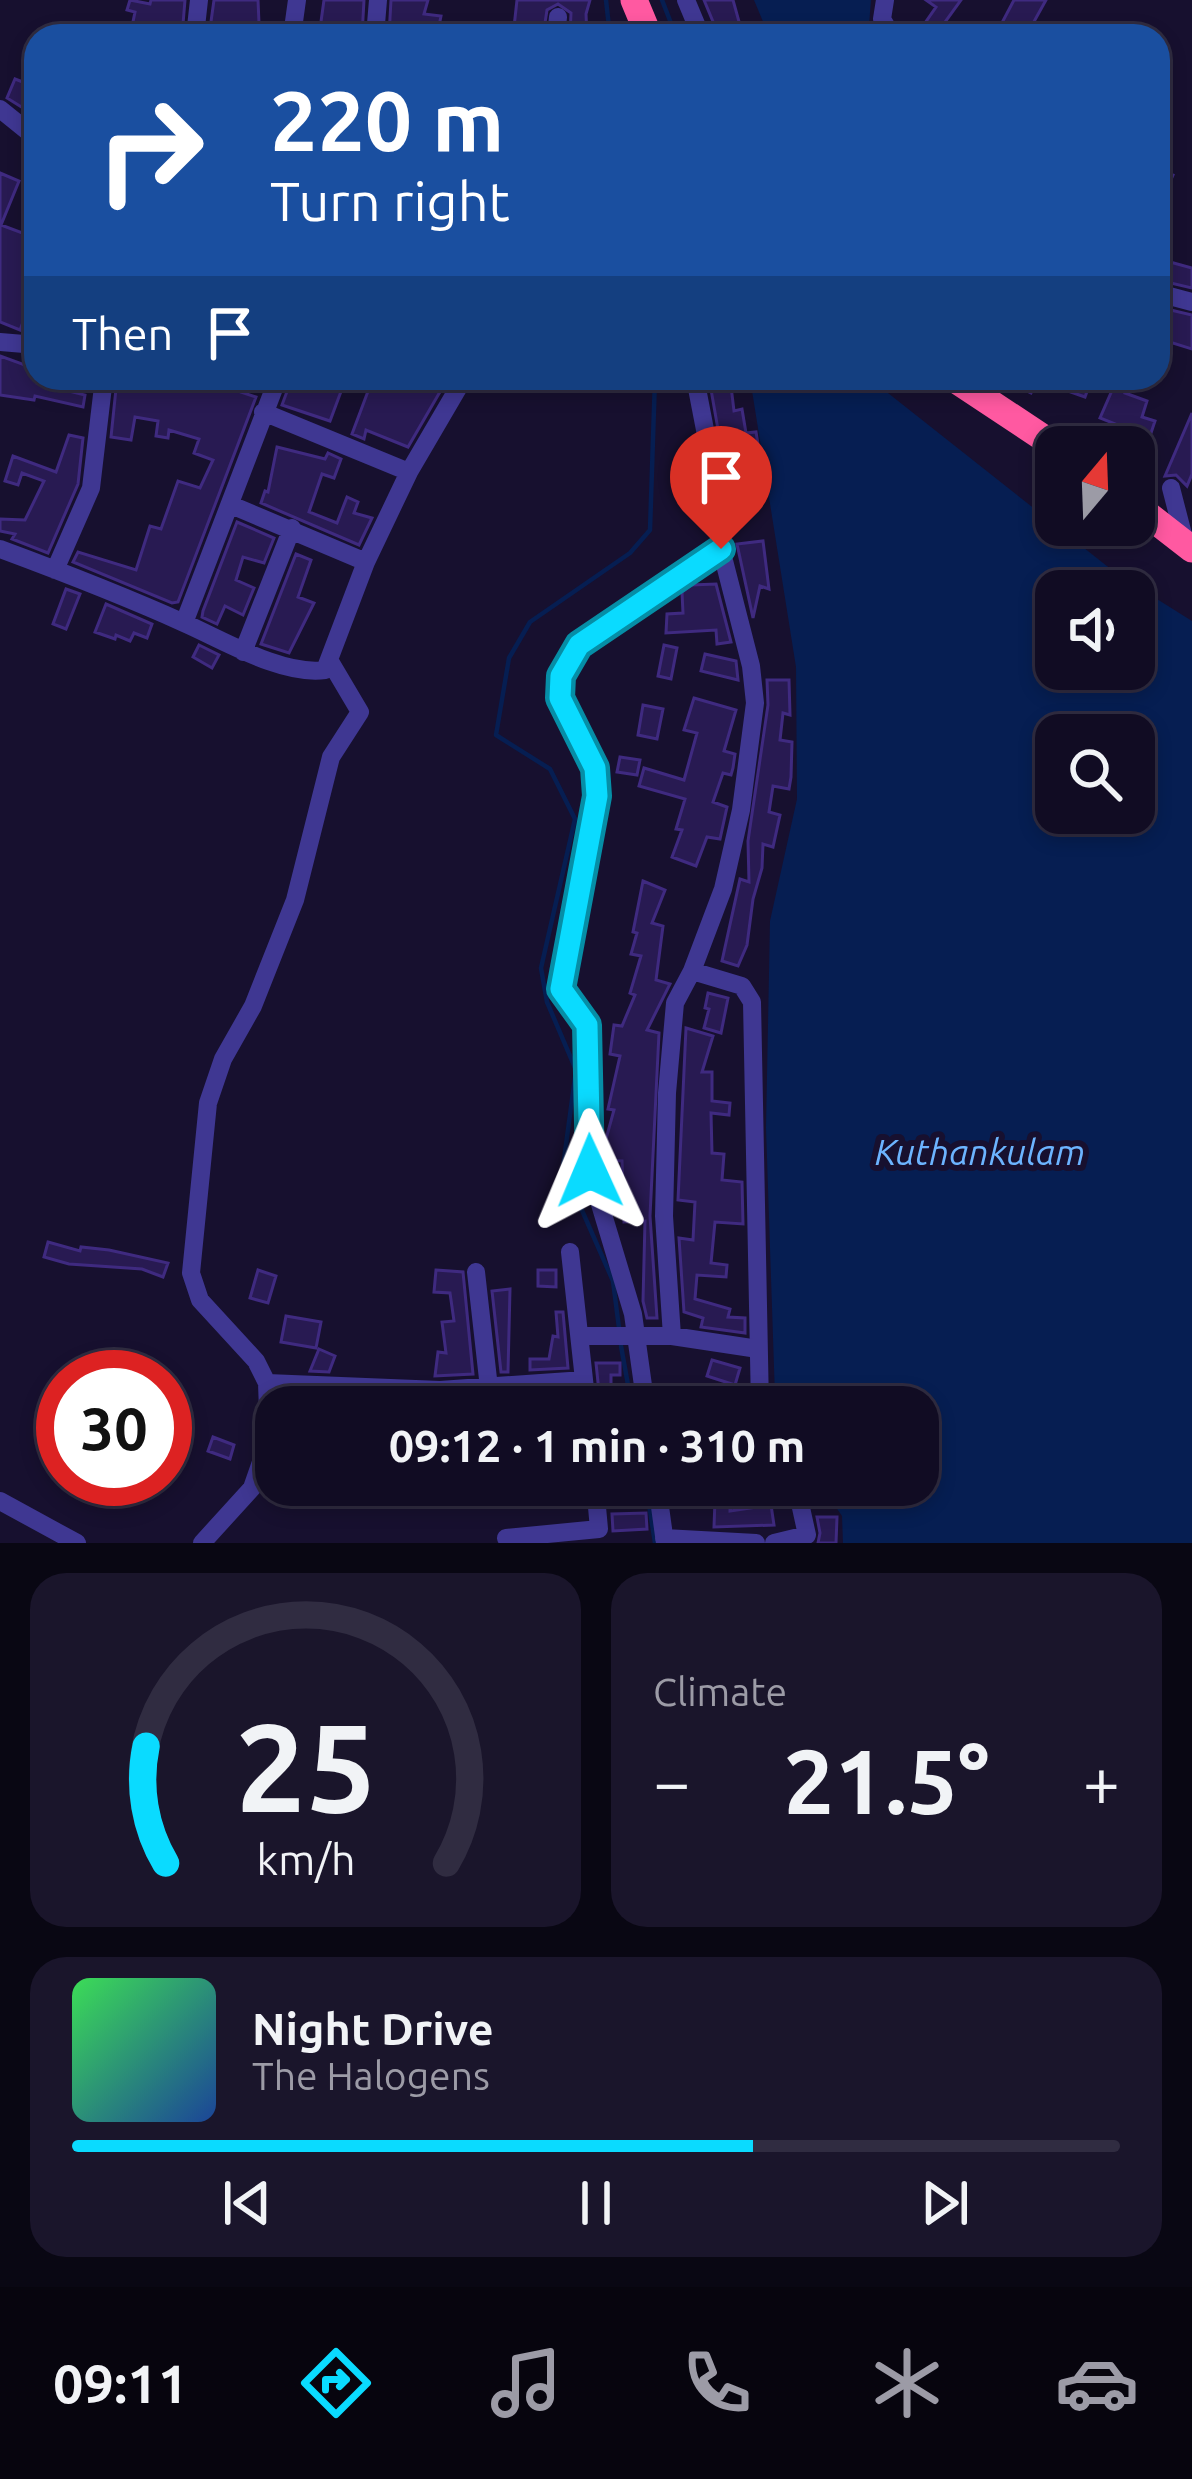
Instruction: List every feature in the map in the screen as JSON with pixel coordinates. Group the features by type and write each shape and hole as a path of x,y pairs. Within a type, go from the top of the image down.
{"highway":[{"path":"971,390 1035,432"},
{"path":"1155,520 1189,546"}],"street":[{"path":"0,109 24,128"},
{"path":"55,570 91,488 103,390"},
{"path":"184,623 273,390"},
{"path":"0,549 244,652 309,670 326,670 366,562 409,472 457,390"},
{"path":"671,1336 664,1216 675,1003 723,889 741,810 755,703 751,666 721,549 712,466 696,390"},
{"path":"263,412 409,472"},
{"path":"1171,488 1189,546"},
{"path":"231,505 366,562"},
{"path":"244,652 292,528"},
{"path":"643,1386 636,1334 590,1171 587,1025 561,989 597,796 595,768 560,698 561,676 579,645 721,549"},
{"path":"202,1543 258,1477 269,1439 267,1382 256,1361 200,1300 191,1273 208,1103 295,900 331,757 360,712 331,663"},
{"path":"692,970 742,986 752,1002 759,1386"},
{"path":"570,1252 585,1386"},
{"path":"476,1272 489,1386"},
{"path":"580,1336 671,1336 758,1349"},
{"path":"513,1386 584,1380"},
{"path":"267,1382 415,1386"},
{"path":"0,1501 77,1543"},
{"path":"506,1538 599,1529 597,1506"},
{"path":"660,1506 664,1540 756,1543"},
{"path":"774,1543 799,1541 807,1533 801,1506"}],"water":[{"path":"754,0 871,0 869,24 764,24"},
{"name":"Kuthankulam","path":"752,390 884,390 1035,509 1035,546 1082,546 1112,570 1035,570 1035,690 1155,690 1155,598 1192,621 1192,1543 843,1543 842,1516 835,1506 939,1506 939,1386 775,1386 766,1128 770,921 797,799 796,667"}],"building":[{"path":"130,0 150,4 151,0 185,0 183,24 132,24 135,12 127,10"},
{"path":"214,0 258,0 262,24 211,24"},
{"path":"324,0 364,0 363,24 321,24"},
{"path":"391,0 428,0 424,14 441,16 439,24 390,24"},
{"path":"517,0 590,0 586,24 571,24 571,13 558,4 547,10 545,24 514,24"},
{"path":"704,0 733,0 740,24 714,24"},
{"path":"926,0 961,0 944,24 924,24 936,7"},
{"path":"1014,0 1046,0 1033,24 1001,24"},
{"path":"15,79 24,82 24,109 7,98"},
{"path":"0,173 19,181 1,225 24,234 24,320 20,330 0,322"},
{"path":"1170,262 1192,268 1192,288 1170,283"},
{"path":"1170,310 1192,315 1192,349 1170,342"},
{"path":"0,356 24,365 24,390 85,395 83,407 35,396 34,400 0,395"},
{"path":"116,390 235,390 256,397 178,602 73,562 78,552 136,570 150,526 161,529 178,481 200,488 213,460 194,453 199,439 169,430 168,438 156,436 158,421 135,417 131,440 111,437"},
{"path":"288,390 342,390 330,421 282,405"},
{"path":"368,390 441,390 408,447 366,430 364,439 352,434"},
{"path":"711,390 731,390 734,411 742,409 746,433 756,432 762,469 740,470 741,480 727,481"},
{"path":"1112,390 1126,390 1147,401 1142,417 1155,421 1153,426 1120,426 1100,418"},
{"path":"1192,413 1192,474 1187,486 1176,475 1165,476"},
{"path":"69,435 83,438 78,484 48,553 0,531 0,519 25,520 44,481 22,473 18,485 5,481 13,456 56,472"},
{"path":"277,447 341,459 334,478 322,474 309,512 337,523 347,497 358,502 354,513 372,518 359,545 261,503 268,492"},
{"path":"237,522 274,538 264,563 243,557 236,580 254,588 243,615 225,606 217,624 202,617 203,611"},
{"path":"763,541 769,589 760,586 753,618 737,544"},
{"path":"296,554 311,560 298,597 314,603 289,653 261,644"},
{"path":"716,584 731,642 717,644 716,630 666,633 667,614 683,613 682,592 691,585"},
{"path":"66,589 80,594 66,629 53,624"},
{"path":"106,604 152,624 147,638 134,633 130,641 95,632"},
{"path":"199,645 219,655 212,668 193,657"},
{"path":"664,645 677,648 671,679 658,676"},
{"path":"705,654 736,661 738,680 701,671"},
{"path":"767,680 789,680 790,715 783,713 780,740 792,742 791,777 789,789 773,786 769,812 780,815 773,847 763,844 747,945 738,966 722,961 740,879 749,882 748,841 768,705"},
{"path":"694,698 736,710 724,751 735,754 733,768 731,775 723,773 713,802 727,807 720,839 707,837 696,866 672,857 682,830 676,829 685,799 639,786 644,768 684,780 697,733 684,730"},
{"path":"643,705 663,709 657,739 638,735"},
{"path":"620,757 640,760 637,775 617,772"},
{"path":"643,881 665,890 652,923 663,926 656,980 670,984 647,1030 659,1033 650,1216 657,1318 647,1318 643,1301 645,1221 624,1222 622,1161 606,1160 614,1110 608,1109 620,1056 610,1054 614,1025 622,1026 635,995 630,993 641,956 631,954"},
{"path":"708,993 728,998 721,1033 704,1028"},
{"path":"686,1028 713,1036 702,1072 712,1072 712,1101 730,1103 729,1115 711,1113 712,1153 724,1154 722,1180 742,1182 743,1224 715,1222 711,1263 727,1265 726,1277 697,1275 695,1299 730,1309 728,1317 745,1318 745,1333 701,1327 703,1318 684,1312 679,1238 693,1240 695,1202 678,1200"},
{"path":"48,1242 168,1263 163,1277 142,1269 69,1264 44,1257"},
{"path":"258,1270 276,1276 268,1303 250,1298"},
{"path":"436,1270 463,1272 473,1374 435,1376 438,1352 446,1353 442,1322 454,1321 450,1293 434,1292"},
{"path":"538,1270 556,1270 556,1287 538,1286"},
{"path":"510,1289 508,1372 501,1372 492,1291"},
{"path":"556,1312 563,1312 568,1368 530,1370 530,1359 549,1359 553,1336 558,1337"},
{"path":"286,1316 321,1322 316,1348 281,1342"},
{"path":"319,1349 335,1356 329,1372 310,1371"},
{"path":"712,1360 740,1368 735,1385 707,1376"},
{"path":"596,1363 620,1363 620,1375 611,1375 611,1386 598,1386"},
{"path":"213,1437 234,1445 230,1459 208,1451"},
{"path":"715,1506 730,1506 730,1511 771,1506 774,1525 714,1527"},
{"path":"646,1513 647,1529 613,1531 612,1514"},
{"path":"817,1517 837,1517 836,1543 818,1543"}],"waterway":[{"path":"606,0 609,24"},
{"path":"662,0 671,24"},
{"path":"619,1328 613,1281 563,1167 576,1070 547,1002 541,968 575,819 550,769 496,735 509,658 530,622 630,553 650,530 655,390"},
{"path":"621,1346 628,1386"},
{"path":"649,1506 655,1543"}],"route":[{"path":"590,1171 587,1025 561,989 597,796 595,768 560,698 561,676 579,645 721,549"}]}
